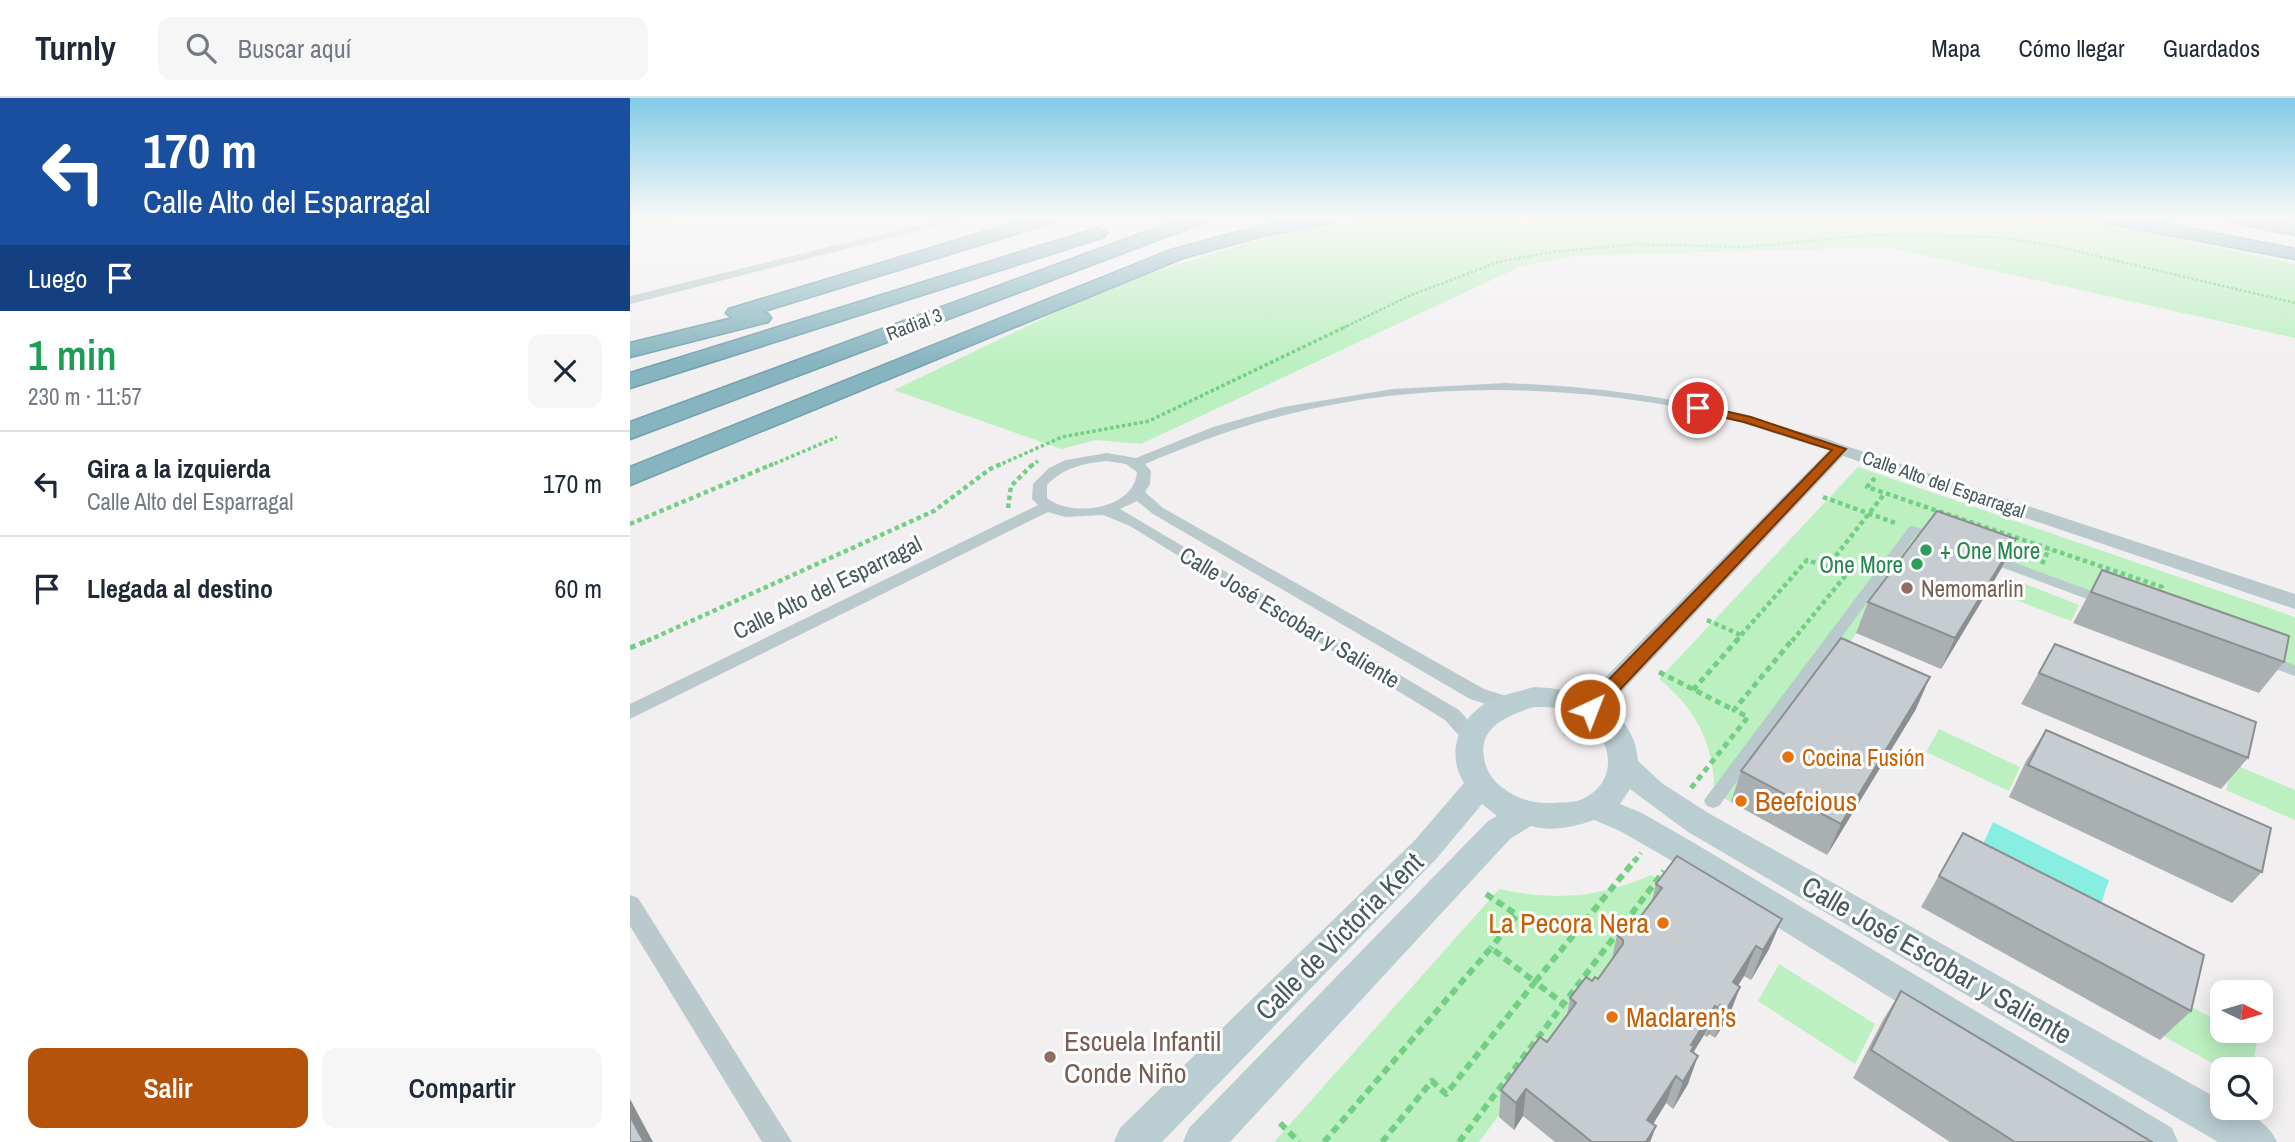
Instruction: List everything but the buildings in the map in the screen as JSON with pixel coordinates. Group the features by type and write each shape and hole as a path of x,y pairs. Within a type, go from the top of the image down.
{"highway":[{"path":"630,348 894,267"},
{"path":"630,348 965,267"},
{"name":"Radial 3","path":"630,381 991,267"},
{"name":"Radial 3","path":"630,431 1069,267"},
{"path":"630,477 1146,267"}],"main road":[{"path":"1533,697 1563,699 1590,709 1606,720 1617,734 1624,750 1625,767 1620,782 1609,796 1594,807 1561,817 1526,814 1491,797 1479,785 1468,760 1471,735 1490,712 1505,703 1533,697"},
{"name":"Calle José Escobar y Saliente","path":"1625,767 1652,793 1699,824 2257,1142"},
{"name":"Calle de Victoria Kent","path":"1134,1142 1426,849 1462,809 1479,785"},
{"name":"Calle José Escobar y Saliente","path":"1594,807 1631,822 1678,849 2158,1142"},
{"name":"Calle de Victoria Kent","path":"1203,1142 1499,830 1526,814"}],"street":[{"path":"630,300 764,267"},
{"name":"Calle Alto del Esparragal","path":"1136,463 1231,426 1301,408 1374,396 1466,388 1544,388 1673,402 1747,419 2295,602"},
{"path":"1590,709 1840,449"},
{"path":"1098,457 1123,458 1136,463 1145,476 1137,493 1128,500 1102,510 1070,513 1046,507 1039,499 1038,489 1049,475 1063,467 1098,457"},
{"name":"Calle José Escobar y Saliente","path":"1137,493 1158,511 1398,649 1477,694 1505,703"},
{"name":"Calle Alto del Esparragal","path":"630,712 1046,507"},
{"name":"Calle José Escobar y Saliente","path":"1102,510 1116,513 1135,523 1452,715 1471,735"},
{"path":"1713,801 1913,530 1948,543"},
{"path":"1972,552 2113,604"},
{"path":"2251,654 2295,671"},
{"path":"630,905 778,1142"}],"path":[{"path":"630,648 852,551 934,511 990,469 1062,437 1149,421 1409,296 1486,267"},
{"path":"2142,267 2295,303"},
{"path":"630,524 836,437"},
{"path":"1000,516 1008,509 1006,497 1010,485 1022,472 1043,458"},
{"path":"1880,472 1867,487 2162,587 2160,593 2172,597"},
{"path":"1827,568 1885,493"},
{"path":"1824,497 1913,530"},
{"path":"1693,690 1807,560 1846,575 1734,710"},
{"path":"1707,620 1741,635"},
{"path":"1660,672 1748,717 1692,788"},
{"path":"1382,1142 1432,1081 1446,1094 1643,851"},
{"path":"1459,1142 1664,871"},
{"path":"1324,1142 1517,915 1486,894"},
{"path":"1491,948 1564,1004"},
{"path":"1280,1123 1299,1142"}],"green space":[{"path":"1171,267 1520,267 1141,444 1096,440 1061,449 894,390 1113,285"},
{"path":"1975,267 2295,267 2295,338"},
{"path":"1858,467 2295,617 2295,675 1926,540 1731,802 1714,793 1711,759 1701,729 1683,703 1659,679"},
{"path":"2010,578 2079,605 2071,621 2000,594"},
{"path":"1939,729 2020,767 2009,791 1926,752"},
{"path":"2233,764 2295,790 2295,820 2226,790"},
{"path":"1651,875 1669,886 1479,1142 1274,1142 1499,889 1539,895 1576,895 1613,889"},
{"path":"1779,964 1875,1024 1855,1064 1758,1001"},
{"path":"2174,998 2210,1017 2210,1043 2257,1043 2254,1057 2210,1057 2210,1062 2165,1037"}],"water":[{"path":"1993,822 2109,880 2101,904 1983,844"}],"place":[{"name":"+ One More","path":"1926,550"},
{"name":"One More","path":"1917,564"},
{"name":"Nemomarlin","path":"1907,588"},
{"name":"Cocina Fusión","path":"1788,757"},
{"name":"Beefcious","path":"1741,801"},
{"name":"La Pecora Nera","path":"1663,923"},
{"name":"Maclaren’s","path":"1612,1017"},
{"name":"Escuela Infantil Conde Niño","path":"1050,1057"}],"route":[{"path":"1590,709 1840,449 1747,419 1698,408"}]}
